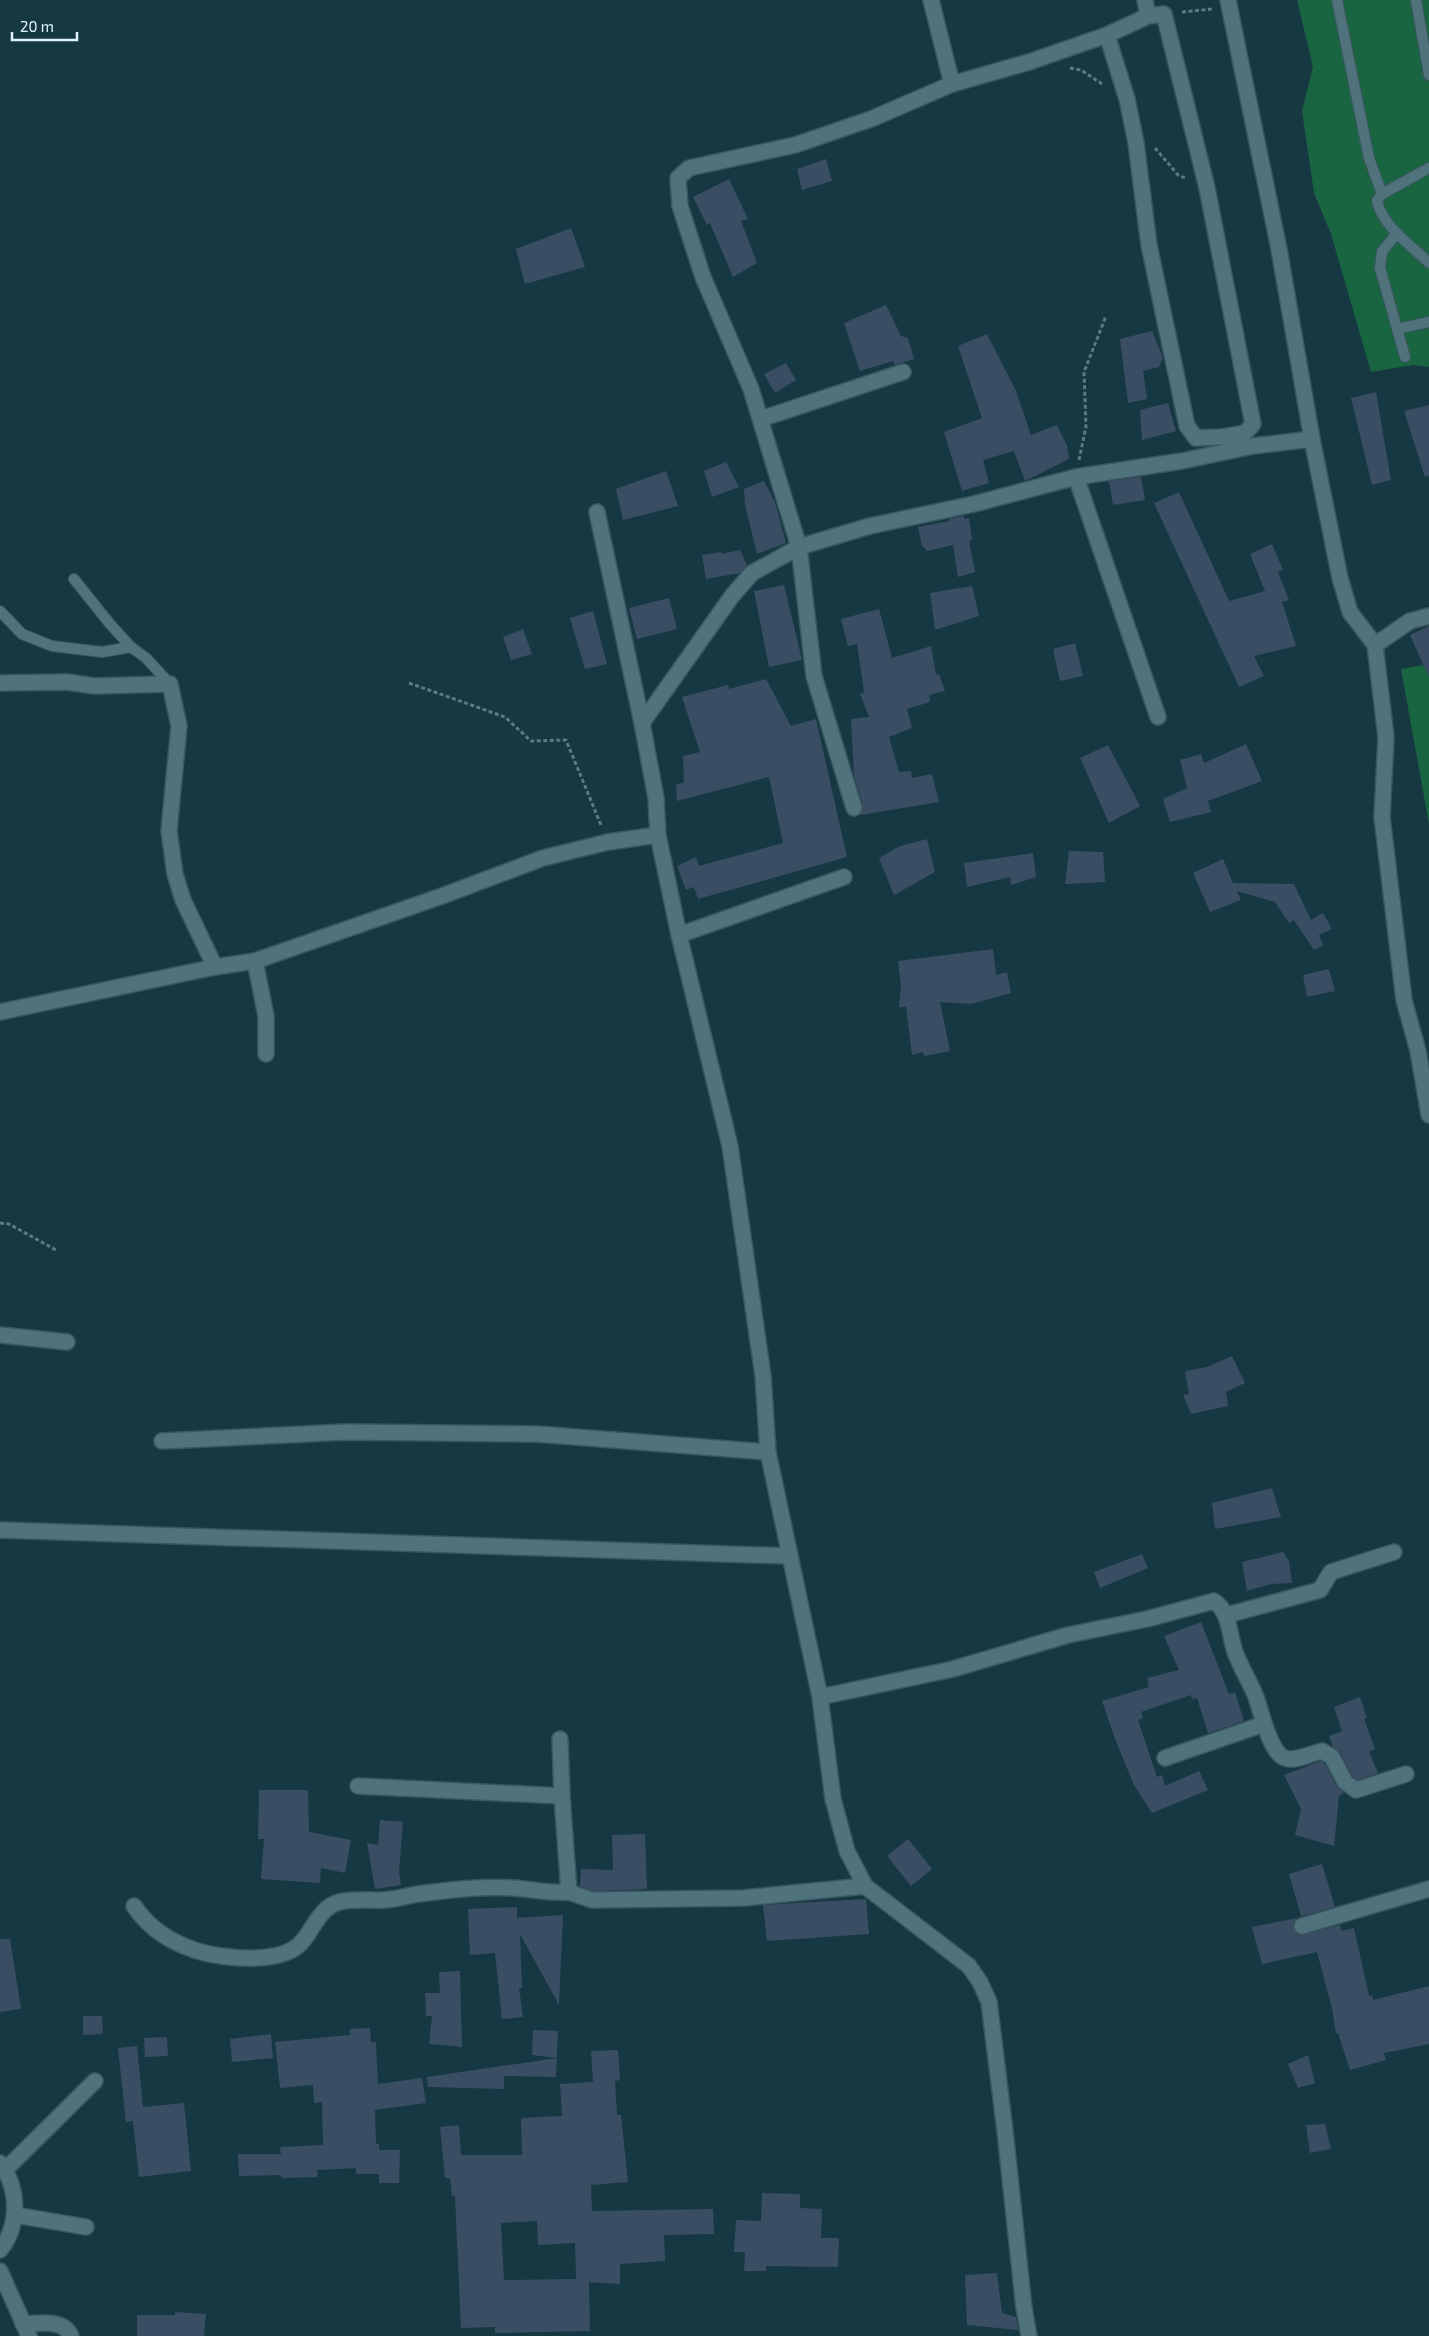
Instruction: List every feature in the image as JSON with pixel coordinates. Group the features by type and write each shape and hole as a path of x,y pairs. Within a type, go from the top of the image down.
{"street":[{"path":"931,0 952,84"},
{"path":"1145,0 1148,16"},
{"path":"1229,3 1279,249 1312,439 1340,578 1350,612 1375,645 1386,736 1382,817 1404,1000 1418,1052 1429,1115"},
{"path":"854,808 814,676 799,547 751,389 703,277 680,206 678,178 689,168 804,142 871,119 952,84 1029,62 1107,35 1148,16 1164,14 1207,188 1253,424 1245,433 1222,437 1196,438 1187,426 1149,245 1136,143 1127,100 1107,35"},
{"path":"761,419 903,372"},
{"path":"642,724 732,596 752,573 799,547 870,526 974,504 1076,477 1182,462 1253,446 1312,439"},
{"path":"1076,477 1158,717"},
{"path":"597,512 642,724 656,798 658,834 679,934 730,1146 762,1376 768,1452 820,1697 833,1799 847,1851 864,1886 968,1966 980,1982 989,2002 1024,2308 1029,2336"},
{"path":"1375,645 1410,621 1429,616"},
{"path":"0,683 67,682 94,686 170,684 179,726 169,831 175,874 183,900 215,967"},
{"path":"0,1012 215,967 255,961 442,896 543,858 608,842 658,834"},
{"path":"679,934 844,877"},
{"path":"255,961 266,1016 266,1054"},
{"path":"0,1335 67,1342"},
{"path":"162,1441 346,1432 537,1434 768,1452"},
{"path":"0,1530 790,1556"},
{"path":"1227,1615 1320,1590 1331,1572 1394,1552"},
{"path":"820,1697 953,1669 1068,1635 1147,1619 1214,1601 1222,1606 1227,1615 1228,1630 1241,1669 1255,1696 1264,1724 1278,1753 1284,1758 1293,1759 1322,1750 1332,1757 1346,1782 1356,1790 1406,1774"},
{"path":"1165,1758 1264,1724"},
{"path":"560,1739 562,1796 570,1892"},
{"path":"358,1786 562,1796"},
{"path":"134,1906 140,1915 162,1934 185,1947 232,1957 254,1959 293,1950 309,1934 321,1913 338,1902 385,1900 462,1889 513,1888 553,1894 570,1892 592,1900 743,1898 864,1886"},
{"path":"1302,1926 1429,1889"},
{"path":"0,2250 11,2231 15,2215 15,2199 12,2184 2,2166 95,2081"},
{"path":"15,2215 86,2227"},
{"path":"0,2271 26,2330 42,2323 60,2325 72,2336"}],"lane":[{"path":"1337,0 1369,158 1382,194"},
{"path":"1416,0 1429,75"},
{"path":"1429,168 1382,194 1377,201 1380,212 1397,233 1429,263"},
{"path":"1397,233 1382,252 1380,268 1405,357"},
{"path":"1396,330 1429,322"},
{"path":"74,578 110,624 170,684"},
{"path":"0,611 22,634 52,646 102,652 131,647"}],"path":[{"path":"1164,14 1229,3"},
{"path":"1064,67 1081,70 1127,100"},
{"path":"1154,147 1179,176 1207,188"},
{"path":"1076,477 1086,427 1084,372 1106,316"},
{"path":"408,683 505,717 531,740 566,740 608,842"},
{"path":"0,1223 9,1224 56,1250"}],"green space":[{"path":"1297,0 1429,0 1429,367 1413,365 1371,372 1331,234 1314,193 1302,111 1313,67"},
{"path":"1429,664 1429,824 1401,669"}],"building":[{"path":"826,159 832,181 802,190 797,169"},
{"path":"729,179 748,219 741,221 757,263 733,277 710,223 707,225 693,197"},
{"path":"571,228 585,267 525,284 516,249"},
{"path":"886,305 901,336 908,338 914,359 895,365 893,361 860,371 844,323"},
{"path":"1152,331 1163,358 1159,367 1143,371 1147,399 1128,403 1120,339"},
{"path":"987,334 1016,391 1031,435 1057,425 1067,446 1069,459 1025,481 1014,451 983,460 989,483 962,491 944,432 982,418 958,346"},
{"path":"786,363 796,380 775,393 764,374"},
{"path":"1376,392 1391,480 1372,485 1351,398"},
{"path":"1168,403 1176,431 1142,440 1140,410"},
{"path":"1429,405 1429,476 1425,477 1404,411"},
{"path":"726,462 739,487 712,497 704,471"},
{"path":"666,471 678,506 623,520 616,489"},
{"path":"1141,477 1145,500 1113,505 1109,481"},
{"path":"764,481 775,502 786,543 757,554 745,505 744,489"},
{"path":"1179,492 1229,601 1265,591 1250,554 1272,544 1283,570 1278,572 1289,600 1282,602 1296,646 1254,656 1264,676 1239,687 1154,503"},
{"path":"964,516 964,519 969,518 972,540 969,541 975,572 958,577 953,545 928,551 922,546 918,527 950,521 949,519"},
{"path":"740,550 747,565 740,573 706,579 702,555 722,552 722,554"},
{"path":"784,585 802,660 769,667 754,591"},
{"path":"972,586 979,616 935,630 930,593"},
{"path":"669,598 677,629 637,639 629,608"},
{"path":"879,609 892,658 931,646 936,675 939,674 945,691 929,695 930,702 907,709 912,728 889,737 899,772 911,771 912,778 932,774 939,802 860,815 863,806 854,775 851,719 869,717 860,694 864,692 857,644 848,646 841,619"},
{"path":"593,611 607,664 585,669 570,618"},
{"path":"1429,626 1429,677 1410,635"},
{"path":"523,629 532,654 511,660 503,637"},
{"path":"1075,643 1083,676 1060,681 1053,649"},
{"path":"766,679 791,726 816,719 847,857 698,899 694,887 686,890 677,866 696,857 699,866 783,843 769,777 677,801 676,785 684,782 683,756 700,752 682,697 728,685 729,689"},
{"path":"1246,744 1262,781 1208,801 1211,812 1170,822 1163,799 1187,788 1180,760 1201,754 1204,763"},
{"path":"1108,745 1140,806 1109,823 1080,758"},
{"path":"927,839 935,872 894,895 879,858 900,846"},
{"path":"1069,851 1103,852 1105,882 1065,884"},
{"path":"1033,853 1036,877 1011,885 1010,877 967,887 964,863"},
{"path":"1223,859 1233,883 1294,884 1311,920 1323,913 1332,929 1319,935 1323,945 1314,950 1294,920 1289,923 1275,902 1237,891 1241,900 1210,912 1193,873"},
{"path":"993,949 996,975 1007,972 1011,993 971,1004 940,1002 950,1051 925,1056 922,1052 912,1055 906,1007 899,1007 901,987 898,961"},
{"path":"1329,969 1335,991 1307,997 1303,975"},
{"path":"1232,1356 1245,1383 1226,1392 1228,1406 1191,1414 1183,1395 1189,1394 1185,1371 1207,1367"},
{"path":"1272,1488 1281,1517 1215,1529 1212,1503"},
{"path":"1283,1552 1289,1561 1292,1583 1271,1584 1247,1591 1242,1562"},
{"path":"1142,1554 1148,1568 1100,1588 1094,1572"},
{"path":"1201,1622 1229,1694 1235,1692 1244,1721 1208,1733 1197,1698 1192,1699 1191,1695 1141,1712 1143,1718 1138,1720 1157,1777 1162,1775 1165,1786 1199,1771 1208,1790 1152,1813 1134,1785 1102,1701 1149,1687 1147,1678 1179,1670 1164,1636"},
{"path":"1360,1697 1367,1718 1364,1719 1375,1749 1369,1752 1378,1773 1358,1780 1352,1776 1340,1752 1333,1747 1329,1736 1342,1731 1334,1707"},
{"path":"1321,1761 1325,1764 1337,1787 1344,1793 1339,1796 1334,1846 1295,1835 1301,1809 1284,1775"},
{"path":"259,1790 308,1790 309,1832 351,1840 345,1873 321,1868 320,1883 261,1879 264,1839 258,1839"},
{"path":"380,1820 403,1822 399,1871 401,1885 375,1889 367,1843 378,1845"},
{"path":"645,1834 647,1889 594,1891 580,1886 581,1869 613,1870 612,1835"},
{"path":"908,1839 932,1869 911,1886 887,1856"},
{"path":"1322,1864 1335,1907 1301,1916 1289,1874"},
{"path":"866,1899 869,1934 767,1941 763,1905"},
{"path":"517,1907 517,1918 563,1915 559,2005 520,1934 522,1988 519,1988 523,2017 502,2019 495,1953 470,1955 468,1909"},
{"path":"1298,1918 1293,1923 1293,1928 1300,1935 1340,1925 1341,1931 1354,1928 1369,1996 1372,1995 1373,2000 1429,1986 1429,2044 1384,2053 1386,2060 1350,2070 1338,2033 1336,2034 1332,2008 1317,1952 1262,1964 1252,1927"},
{"path":"0,1939 10,1939 21,2009 0,2012"},
{"path":"460,1971 462,2047 429,2044 432,2016 426,2016 425,1993 440,1993 439,1972"},
{"path":"83,2016 102,2016 103,2034 83,2035"},
{"path":"370,2028 371,2042 376,2042 378,2084 422,2078 426,2103 375,2110 376,2144 379,2144 379,2150 400,2150 399,2183 379,2183 379,2174 356,2174 356,2168 317,2170 318,2177 281,2178 281,2175 239,2176 238,2154 281,2154 280,2147 323,2145 322,2102 314,2103 313,2085 280,2088 275,2042 350,2035 350,2029"},
{"path":"533,2030 558,2031 557,2058 532,2055"},
{"path":"271,2034 273,2058 232,2062 230,2039"},
{"path":"167,2037 168,2056 145,2057 144,2038"},
{"path":"137,2046 143,2107 184,2103 191,2171 139,2177 133,2121 126,2122 118,2048"},
{"path":"618,2050 620,2080 615,2081 617,2115 621,2115 628,2182 591,2185 592,2211 713,2209 714,2234 664,2235 665,2261 620,2264 620,2284 589,2282 590,2331 495,2333 495,2327 461,2328 455,2196 452,2196 450,2178 445,2178 440,2127 459,2125 461,2155 522,2155 521,2118 562,2116 560,2084 593,2082 591,2051","holes":["537,2221 538,2245 575,2243 576,2279 504,2280 501,2223"]},
{"path":"1308,2055 1315,2083 1298,2088 1288,2064"},
{"path":"557,2058 556,2077 504,2076 504,2089 428,2087 427,2077"},
{"path":"1325,2124 1331,2149 1310,2153 1306,2125"},
{"path":"762,2193 800,2194 800,2208 822,2209 821,2238 839,2238 838,2267 766,2266 766,2271 744,2271 745,2252 734,2252 736,2220 761,2221"},
{"path":"997,2273 1002,2313 1016,2317 1018,2330 967,2325 965,2275"},
{"path":"175,2312 206,2314 204,2336 137,2336 137,2315 175,2315"}]}
